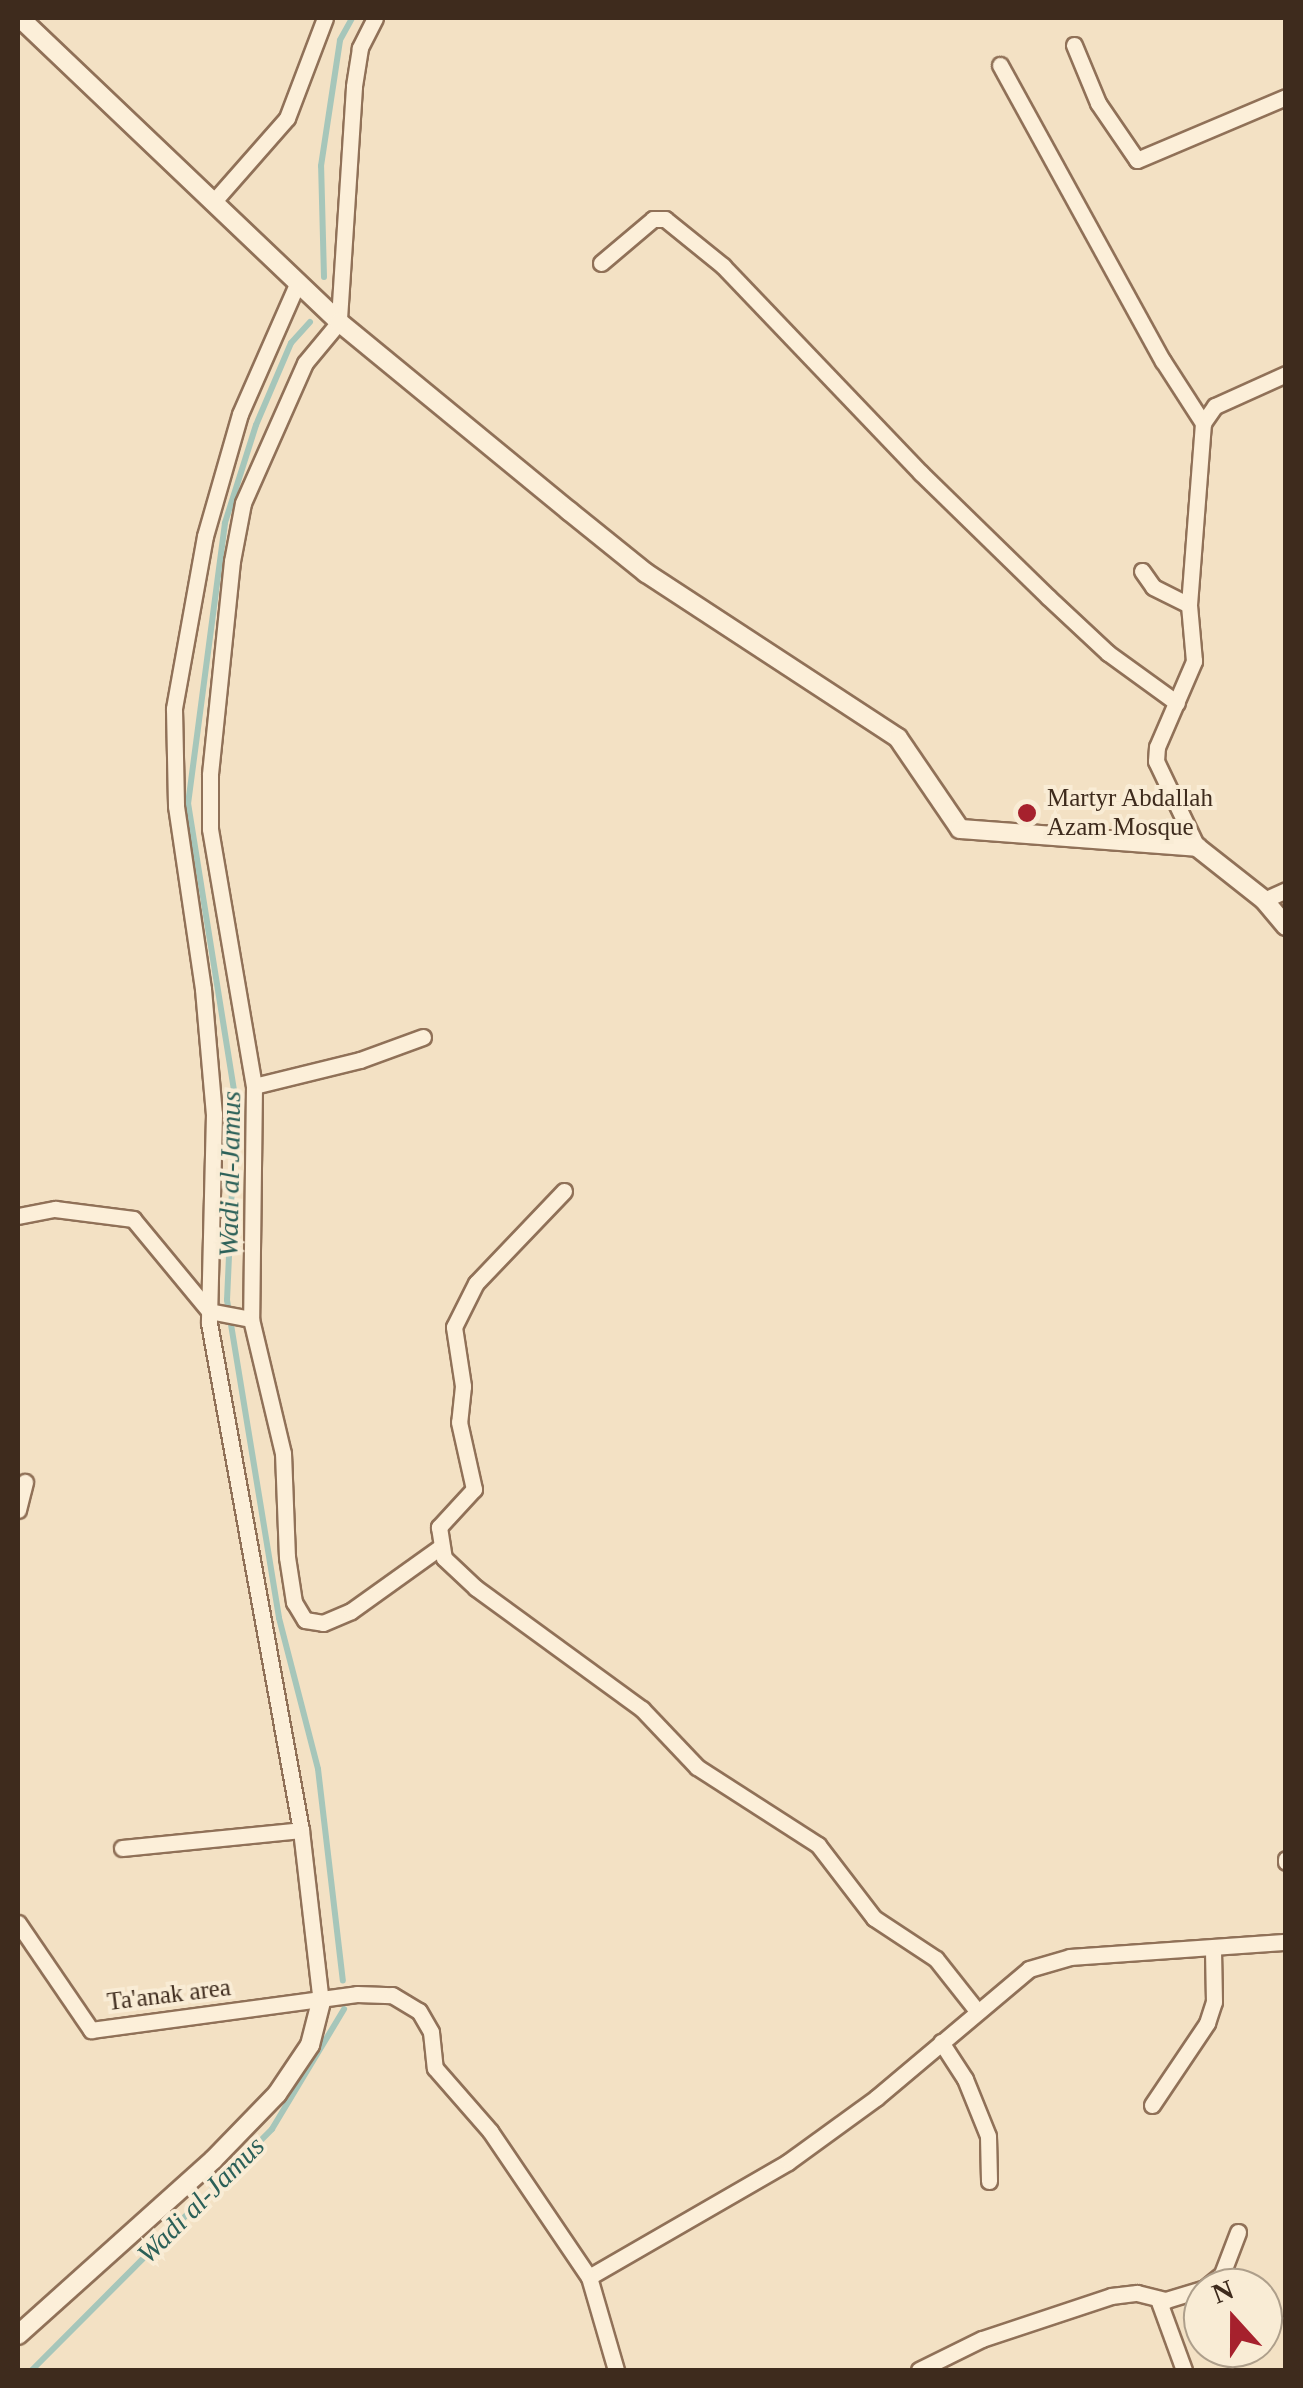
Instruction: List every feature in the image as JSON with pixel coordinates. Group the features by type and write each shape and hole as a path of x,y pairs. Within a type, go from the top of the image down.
{"street":[{"path":"20,18 339,322 646,573 898,738 960,829 1196,847"},
{"path":"215,200 288,118 325,18"},
{"path":"374,18 360,48 354,87 339,322 306,363 244,503 232,560 210,775 210,830 254,1086 251,1319 283,1453 287,1557 294,1602 305,1620 323,1622 351,1611 439,1548"},
{"path":"1074,45 1098,103 1137,160 1286,97"},
{"path":"1000,64 1163,362 1203,423"},
{"path":"602,263 652,219 665,219 724,266 921,473 1072,619 1108,652 1176,703"},
{"path":"18,2335 213,2160 277,2094 310,2046 321,2002 301,1830 209,1310 214,1114 203,989 176,806 174,709 205,536 240,414 298,282"},
{"path":"1286,374 1215,406 1203,423 1189,604 1194,661 1157,747 1156,761 1196,847 1264,900 1286,926"},
{"path":"1142,572 1153,587 1189,604"},
{"path":"1264,900 1286,890"},
{"path":"254,1086 360,1060 423,1037"},
{"path":"564,1191 476,1284 454,1327 463,1386 459,1422 474,1489 439,1527 439,1548 450,1565 476,1588 642,1709 697,1767 818,1846 874,1918 936,1959 977,2011"},
{"path":"18,1216 55,1209 133,1219 209,1310 251,1319"},
{"path":"18,1510 25,1482"},
{"path":"122,1848 301,1830"},
{"name":"Ta'anak area","path":"18,1924 91,2030 321,2002"},
{"path":"589,2277 788,2162 876,2098 1029,1969 1044,1962 1286,1942"},
{"path":"1152,2106 1207,2023 1214,2002 1212,1948"},
{"path":"321,2002 357,1994 392,1996 419,2011 431,2032 435,2068 490,2132 589,2277 616,2370"},
{"path":"941,2042 965,2080 988,2136 989,2181"},
{"path":"1224,2268 1238,2232"},
{"path":"919,2370 982,2339 1111,2296 1137,2293 1158,2299 1183,2293"},
{"path":"1158,2299 1184,2370"}],"waterway":[{"name":"Wadi al-Jamus","path":"324,277 321,166 340,40 352,18"},
{"name":"Wadi al-Jamus","path":"310,322 291,343 256,425 225,523 188,803 236,1102 227,1300 279,1618 318,1769 343,1981"},
{"name":"Wadi al-Jamus","path":"32,2370 272,2129 344,2009"}],"place":[{"name":"Martyr Abdallah Azam Mosque","path":"1027,813"}]}
